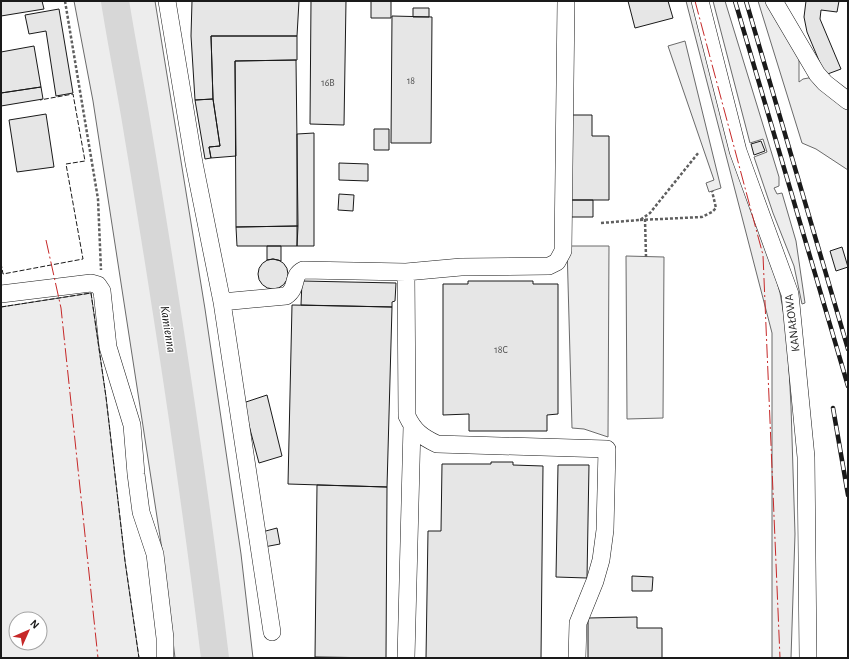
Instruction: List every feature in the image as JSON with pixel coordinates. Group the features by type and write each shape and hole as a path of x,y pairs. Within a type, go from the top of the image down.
{"street":[{"path":"167,1 194,163 222,302 272,632"},
{"path":"222,302 286,296 292,292 295,287 296,276 303,270 406,272 461,267 549,266 557,262 563,251 566,1"},
{"name":"KANAŁOWA","path":"700,1 738,151 790,294 806,457 808,658"},
{"path":"774,1 814,70 825,83 848,101"},
{"path":"406,272 407,416 412,426 420,434 437,444 607,449 605,530 601,560 595,581 578,623 577,658"},
{"path":"1,294 91,283 96,284 101,288 103,293 108,347 132,425 141,512 155,554 165,638 165,658"},
{"path":"406,658 412,426"}],"path":[{"path":"65,1 98,199 101,288"},
{"path":"640,220 650,213 698,152"},
{"path":"601,223 702,217 712,212 716,208 712,191"},
{"path":"646,216 646,256"}],"shaded area":[{"path":"74,1 155,1 205,309 241,554 253,658 175,658 163,556 93,101"},
{"path":"686,1 695,1 773,267 780,293 787,332 795,534 791,658 772,658 772,333"},
{"path":"713,1 725,1 779,177 779,186 774,188 777,194 782,193 796,241 805,303 802,304 794,266 773,213 754,157 767,152 763,139 750,143"},
{"path":"758,1 770,1 799,55 799,82 803,79 814,77 848,108 848,170 816,149 802,143"},
{"path":"685,41 721,188 709,192 706,183 714,180 668,46"},
{"path":"567,246 609,246 608,437 584,429 572,428"},
{"path":"626,256 664,257 663,418 627,419"},
{"path":"91,293 106,397 125,561 139,658 1,658 1,307"}],"building":[{"path":"1,1 42,1 44,9 1,16"},
{"path":"192,1 299,1 297,36 211,36 213,99 195,100 191,36"},
{"path":"311,1 346,1 344,125 310,124"},
{"path":"371,1 391,1 391,18 371,18"},
{"path":"628,1 668,1 673,18 635,28"},
{"path":"806,1 839,1 837,12 821,10 820,19 841,69 825,75 807,32 804,17"},
{"path":"413,8 429,8 429,17 413,17"},
{"path":"59,9 73,93 56,96 46,31 29,34 25,15"},
{"path":"392,16 432,17 431,143 391,143"},
{"path":"211,36 297,36 297,60 235,61 236,156 211,158 209,147 220,146 213,99"},
{"path":"34,46 41,87 1,93 1,52"},
{"path":"296,60 298,226 236,227 235,61"},
{"path":"41,87 43,99 1,106 1,93"},
{"path":"213,99 220,146 209,147 211,158 205,159 195,100"},
{"path":"46,114 54,167 17,172 9,120"},
{"path":"569,115 592,115 592,136 609,136 609,200 569,200"},
{"path":"374,129 389,129 389,150 374,150"},
{"path":"314,133 314,246 297,246 297,134"},
{"path":"761,141 765,151 754,155 751,144"},
{"path":"339,163 368,164 368,181 339,180"},
{"path":"339,194 354,195 353,211 338,210"},
{"path":"569,200 593,200 593,217 568,217"},
{"path":"298,226 297,246 237,246 236,227"},
{"path":"267,246 281,246 281,261 273,259 267,260"},
{"path":"842,247 848,267 836,271 830,251"},
{"path":"273,259 284,263 288,274 284,285 273,289 262,285 258,274 262,263"},
{"path":"302,281 396,283 395,301 392,302 392,307 301,305"},
{"path":"468,281 533,281 533,284 558,284 558,414 547,415 547,431 469,431 469,414 443,415 443,284 468,284"},
{"path":"292,305 392,307 387,487 288,484"},
{"path":"267,395 282,456 259,463 243,403"},
{"path":"491,462 513,462 513,465 543,466 541,658 426,658 428,531 441,531 442,464 491,464"},
{"path":"558,465 589,465 587,578 556,577"},
{"path":"317,485 387,487 386,658 315,657"},
{"path":"277,528 280,544 264,547 262,532"},
{"path":"632,576 653,577 652,591 632,591"},
{"path":"637,617 637,628 662,628 662,658 588,658 588,618"}],"waterway":[{"name":"Kamienna","path":"115,1 170,329 215,658"}],"railway":[{"path":"735,1 848,386"},
{"path":"746,1 848,349"},
{"path":"833,408 848,495"}],"fence":[{"path":"1,263 3,274 83,259 66,164 85,161 73,94 40,100"},
{"path":"1,307 91,293 106,397 125,561 139,658"}],"power":[{"path":"695,1 763,255 780,658"},
{"path":"46,240 61,308 98,658"}]}
